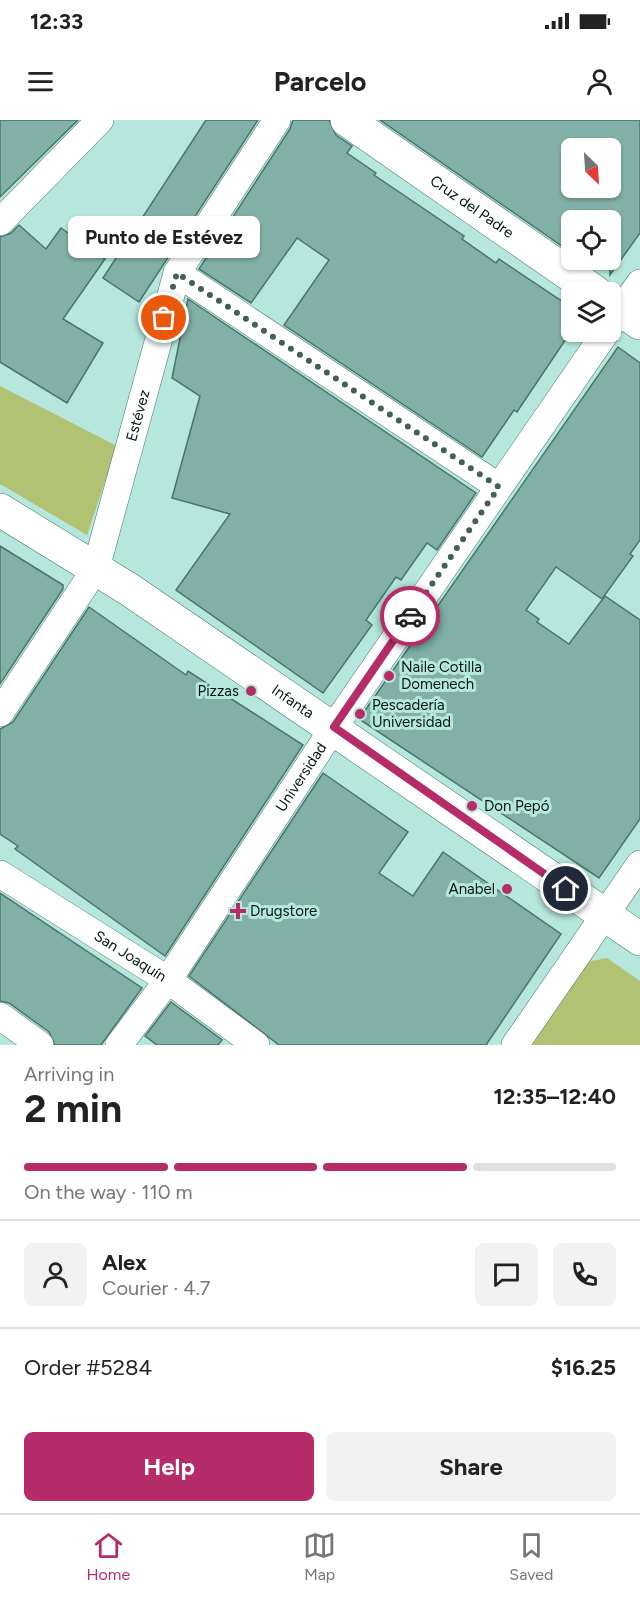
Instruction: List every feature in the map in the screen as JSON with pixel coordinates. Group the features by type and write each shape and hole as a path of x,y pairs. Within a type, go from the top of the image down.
{"main road":[{"name":"Cruz del Padre","path":"347,120 570,282"},
{"name":"Infanta","path":"0,510 96,568 334,727 640,939"}],"street":[{"path":"0,222 100,120"},
{"name":"Estévez","path":"0,713 96,568 177,273 277,120"},
{"path":"177,273 499,487"},
{"name":"Universidad","path":"621,305 640,282"},
{"name":"Universidad","path":"119,1045 168,980 334,727 595,342"},
{"path":"515,1045 640,864"},
{"name":"San Joaquín","path":"0,874 168,980 256,1045"},
{"path":"0,1016 40,1045"}],"green space":[{"path":"0,386 117,446 87,535 0,484"},
{"path":"607,958 640,981 640,1045 530,1045 586,962"}],"building":[{"path":"0,120 78,120 0,197"},
{"path":"206,120 258,120 139,302 103,278"},
{"path":"293,120 329,120 336,135 352,146 347,153 376,173 374,175 464,236 462,239 496,263 499,259 561,301 561,342 564,342 517,412 514,410 482,457 284,325 329,260 297,238 251,303 199,269 290,129"},
{"path":"380,120 640,120 640,233 621,260 621,210 561,210 561,245"},
{"path":"19,225 46,249 61,228 105,259 63,319 103,343 67,403 0,362 0,237 11,233"},
{"path":"188,299 476,493 437,550 427,543 401,580 396,577 366,620 372,625 323,693 176,590 230,514 172,498 200,396 172,378"},
{"path":"618,347 640,363 640,540 630,554 633,556 602,599 556,567 526,610 539,619 537,622 569,644 605,596 640,620 640,819 599,878 359,719"},
{"path":"0,546 63,585 63,589 0,684"},
{"path":"89,607 186,675 188,671 303,745 165,956 15,849 18,846 0,834 0,729 13,722"},
{"path":"323,773 408,832 379,873 413,896 443,852 561,934 486,1045 279,1045 189,976"},
{"path":"0,893 142,988 101,1045 55,1045 49,1032 9,1003 0,1001"},
{"path":"171,1002 222,1040 218,1045 157,1045 145,1036"}],"way so far":[{"path":"164,318 177,273 499,487 410,616"}],"place":[{"name":"Punto de Estévez","path":"164,318"},
{"name":"Naile Cotilla Domenech","path":"389,676"},
{"name":"Pizzas","path":"251,691"},
{"name":"Pescadería Universidad","path":"360,714"},
{"name":"Don Pepó","path":"472,806"},
{"name":"Anabel","path":"507,889"},
{"name":"Drugstore","path":"238,911"}],"route":[{"path":"410,616 334,727 566,889"}]}
